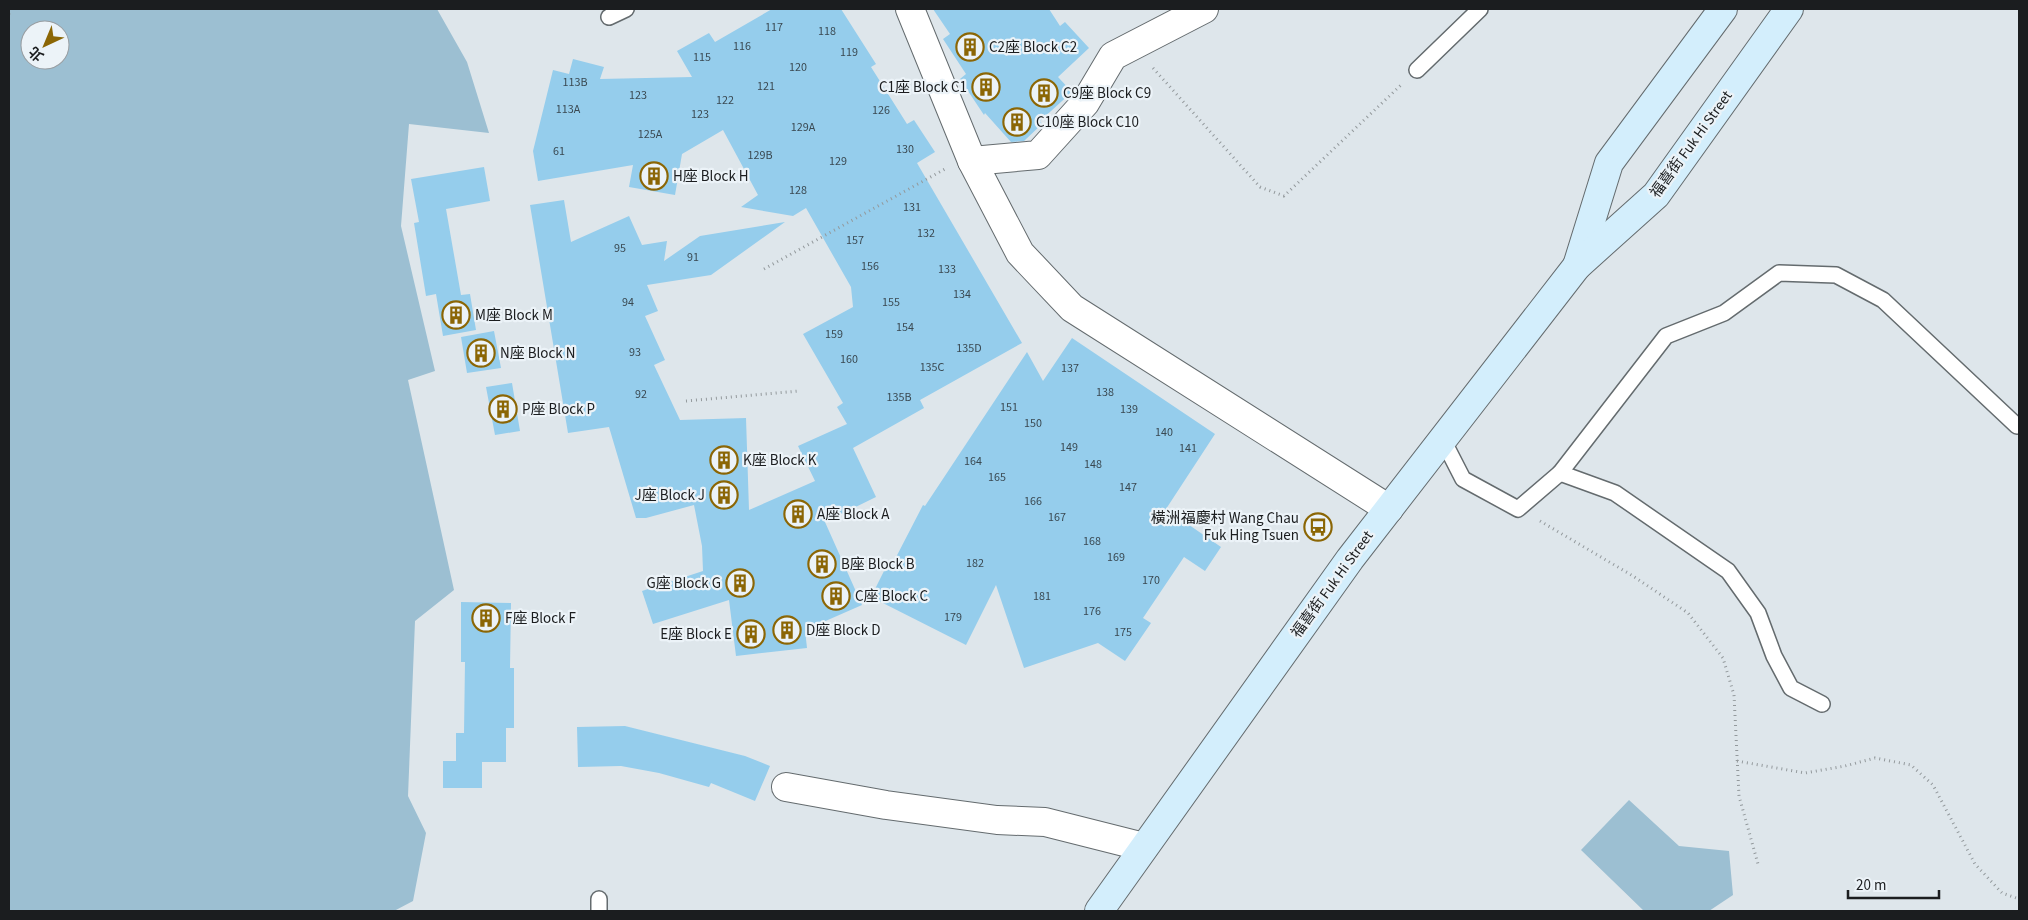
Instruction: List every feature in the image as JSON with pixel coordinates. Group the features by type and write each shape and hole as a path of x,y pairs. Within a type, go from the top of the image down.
{"street":[{"path":"910,9 971,158 1020,253 1072,308 1389,509"},
{"path":"971,158 1038,155 1085,103 1113,56 1204,9"},
{"name":"福喜街 Fuk Hi Street","path":"1577,266 1608,163 1723,9"},
{"name":"福喜街 Fuk Hi Street","path":"1098,911 1345,566 1577,266 1656,195 1789,9"},
{"path":"786,787 904,808 997,820 1045,822 1144,847"}],"lane":[{"path":"609,17 626,9"},
{"path":"1417,70 1477,9"},
{"path":"1443,440 1463,478 1518,509 1560,473 1666,336 1724,313 1779,274 1836,275 1883,300 2017,426"},
{"path":"1560,473 1615,493 1728,571 1758,613 1774,656 1792,688 1822,704"}],"path":[{"path":"9,14 11,9"},
{"path":"1133,45 1260,187 1284,196 1417,70"},
{"path":"764,269 971,158"},
{"path":"686,401 799,391"},
{"path":"1518,509 1633,576 1688,613 1723,658 1734,695 1739,796 1758,864"},
{"path":"1737,761 1805,772 1844,766 1875,758 1911,766 1933,785 1974,864 2002,892 2019,900"}],"shaded area":[{"path":"9,9 437,9 467,62 489,133 409,124 401,226 435,371 408,380 454,590 415,621 408,796 426,833 413,901 394,911 9,911"},
{"path":"1629,800 1679,846 1729,851 1733,895 1709,911 1644,911 1581,850"}],"building":[{"path":"772,9 841,9 876,64 871,67 907,124 914,120 935,152 917,163 1022,343 920,400 924,408 853,448 876,497 825,522 862,605 805,630 807,648 736,656 729,600 653,624 642,591 703,571 702,546 694,505 646,518 636,518 609,427 568,433 530,205 564,200 571,242 629,216 642,245 667,241 664,261 700,236 785,222 711,275 647,285 658,311 645,316 665,360 654,365 680,420 746,418 749,510 815,481 798,446 847,424 837,407 843,403 803,334 853,307 851,287 806,208 793,216 741,207 758,195 723,130 682,154 675,195 629,187 633,165 538,181 533,151 553,70 569,74 573,59 604,67 600,79 692,77 677,51 709,33 715,42"},
{"path":"933,9 1049,9 1060,26 1065,22 1089,48 1058,77 1072,92 1040,121 1042,124 1024,141 1011,142 985,113 984,115 960,79 966,74 943,39 950,34"},
{"path":"484,167 490,201 446,209 461,295 470,294 476,330 443,336 436,294 426,296 414,223 419,222 411,179"},
{"name":"N座 Block N","path":"494,331 501,368 467,373 461,337"},
{"path":"1072,338 1215,434 1166,509 1221,547 1205,571 1184,557 1143,618 1151,623 1125,661 1098,643 1024,668 996,585 966,645 871,597 888,563 892,565 923,505 925,506 1027,352 1043,381"},
{"name":"P座 Block P","path":"512,383 520,431 495,435 486,387"},
{"path":"461,602 511,603 510,668 514,668 514,728 506,728 506,762 482,762 482,788 443,788 443,761 456,761 456,733 464,733 465,662 461,662"},
{"path":"625,726 745,756 770,766 755,801 711,783 709,787 659,773 621,766 578,767 577,727"}],"place":[{"name":"C2座 Block C2","path":"970,47"},
{"name":"C1座 Block C1","path":"986,87"},
{"name":"C9座 Block C9","path":"1044,93"},
{"name":"C10座 Block C10","path":"1017,122"},
{"name":"H座 Block H","path":"654,176"},
{"name":"M座 Block M","path":"456,315"},
{"name":"N座 Block N","path":"481,353"},
{"name":"P座 Block P","path":"503,409"},
{"name":"K座 Block K","path":"724,460"},
{"name":"J座 Block J","path":"724,495"},
{"name":"A座 Block A","path":"798,514"},
{"name":"橫洲福慶村 Wang Chau Fuk Hing Tsuen","path":"1318,527"},
{"name":"B座 Block B","path":"822,564"},
{"name":"G座 Block G","path":"740,583"},
{"name":"C座 Block C","path":"836,596"},
{"name":"F座 Block F","path":"486,618"},
{"name":"D座 Block D","path":"787,630"},
{"name":"E座 Block E","path":"751,634"}]}
